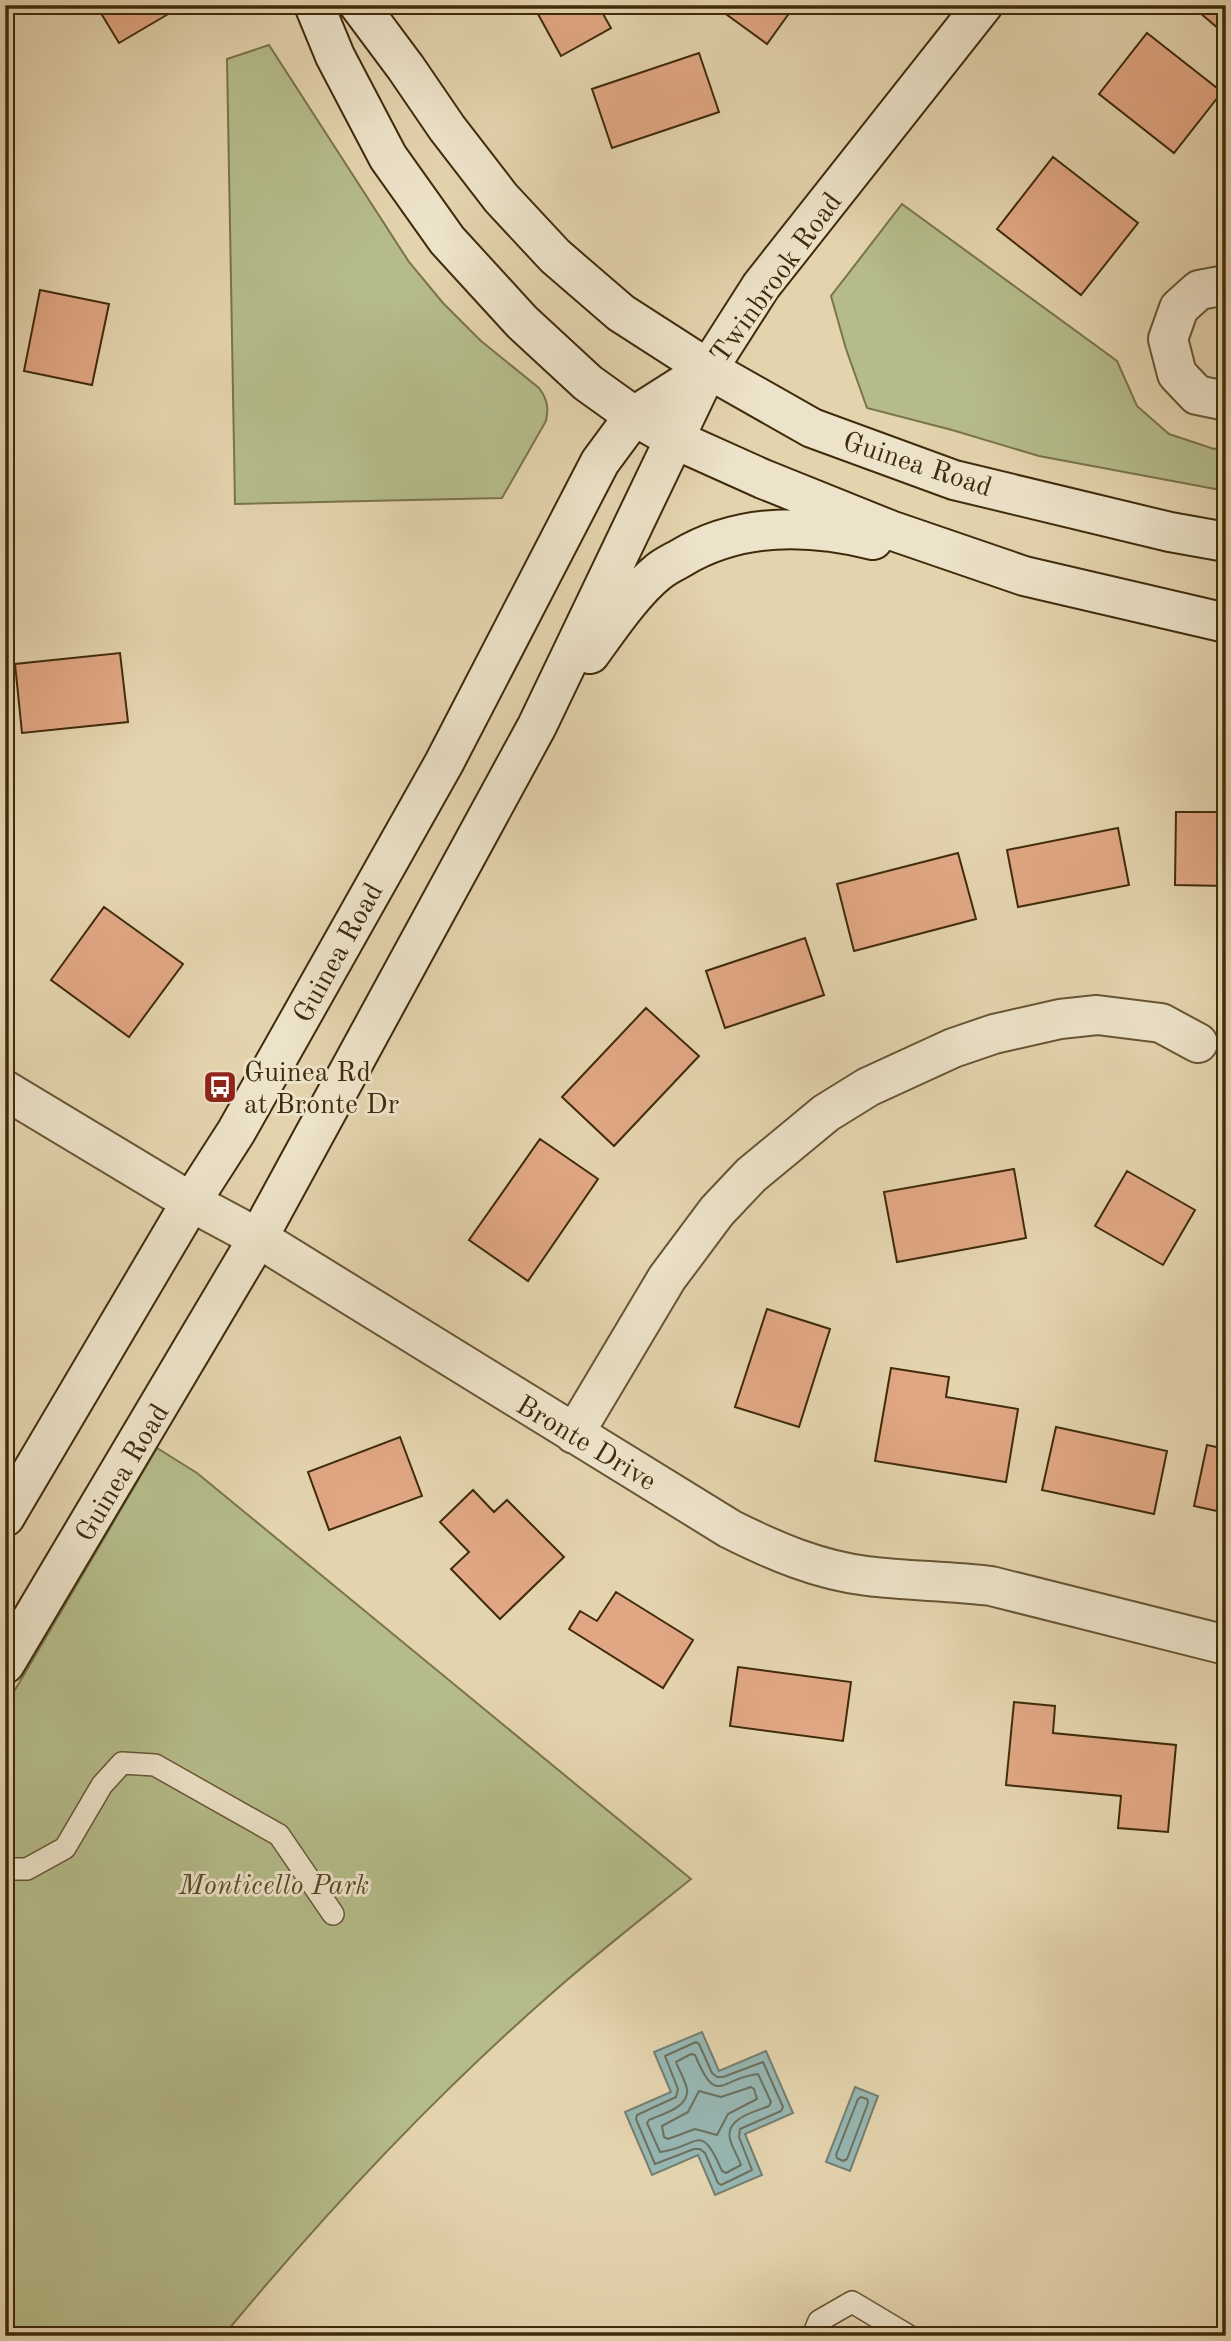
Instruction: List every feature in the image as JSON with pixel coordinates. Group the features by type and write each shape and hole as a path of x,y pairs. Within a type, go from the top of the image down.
{"main road":[{"path":"314,5 335,56 388,157 447,240 531,330 588,383 634,416 674,439 763,479 890,530 1024,576"},
{"path":"359,5 501,198 555,256 621,313 708,369"},
{"name":"Twinbrook Road","path":"537,726 708,369 761,286 983,5"},
{"path":"1226,285 1199,290 1179,308 1168,340 1177,374 1197,395 1226,401"},
{"name":"Guinea Road","path":"5,1517 191,1202 236,1132 437,775 600,461 634,416 708,369 812,428 954,480 1170,532 1226,542"},
{"path":"537,726 615,620 658,571 696,548 744,532 798,528 857,536 1226,623"},
{"name":"Guinea Road","path":"5,1664 258,1238 537,726"},
{"path":"574,1434 667,1278 717,1211 751,1175 826,1113 857,1093 953,1048 994,1034 1060,1019 1097,1015 1161,1023 1198,1042"},
{"name":"Bronte Drive","path":"5,1090 191,1202 258,1238 730,1529 806,1563 867,1576 991,1586 1226,1645"}],"lane":[{"path":"5,1868 27,1868 65,1848 102,1784 122,1763 155,1765 279,1835 332,1914"},
{"path":"813,2336 819,2321 852,2302 909,2336"}],"green space":[{"path":"269,45 409,262 443,303 481,341 539,388 544,396 547,403 546,421 502,498 235,504 227,59"},
{"path":"902,204 1117,361 1137,406 1169,434 1214,449 1226,446 1226,491 1039,456 867,408 831,296"},
{"name":"Monticello Park","path":"157,1448 197,1473 691,1879 568,1979 464,2074 380,2158 223,2336 5,2336 5,1707"}],"water":[{"path":"702,2032 719,2071 766,2051 793,2113 745,2134 762,2175 715,2195 698,2155 652,2175 625,2112 671,2092 654,2052"},
{"path":"855,2087 878,2096 850,2171 826,2162"}],"building":[{"path":"96,5 165,5 170,13 119,43"},
{"path":"533,5 598,5 611,28 561,56"},
{"path":"722,5 795,5 767,44 719,9"},
{"path":"1226,5 1226,35 1193,7"},
{"path":"1147,33 1222,92 1174,153 1099,94"},
{"path":"699,53 719,112 612,148 592,89"},
{"path":"1053,157 1138,223 1081,295 997,229"},
{"path":"40,290 109,304 92,385 24,371"},
{"path":"120,653 128,722 22,733 15,664"},
{"path":"1176,812 1226,812 1226,886 1175,885"},
{"path":"1118,828 1129,885 1018,907 1007,850"},
{"path":"958,853 976,919 854,951 837,884"},
{"path":"104,907 183,964 129,1037 51,980"},
{"path":"805,938 824,995 725,1028 706,971"},
{"path":"646,1008 699,1056 614,1146 562,1097"},
{"path":"540,1139 598,1179 528,1281 469,1240"},
{"path":"1014,1169 1026,1238 897,1262 884,1192"},
{"path":"1127,1171 1195,1210 1163,1265 1095,1226"},
{"path":"767,1309 830,1329 799,1427 735,1407"},
{"path":"891,1368 949,1377 946,1397 1018,1409 1006,1482 875,1461"},
{"path":"1056,1427 1167,1451 1154,1514 1042,1490"},
{"path":"400,1437 422,1496 329,1530 308,1472"},
{"path":"1207,1445 1226,1449 1226,1513 1194,1506"},
{"path":"473,1490 494,1512 507,1500 564,1557 500,1619 451,1569 469,1552 440,1522"},
{"path":"616,1592 693,1640 663,1688 569,1629 580,1611 597,1621"},
{"path":"738,1667 851,1682 843,1741 730,1726"},
{"path":"1014,1702 1055,1706 1053,1733 1176,1745 1168,1832 1118,1828 1121,1796 1006,1785"}],"place":[{"name":"Guinea Rd at Bronte Dr","path":"220,1087"}]}
